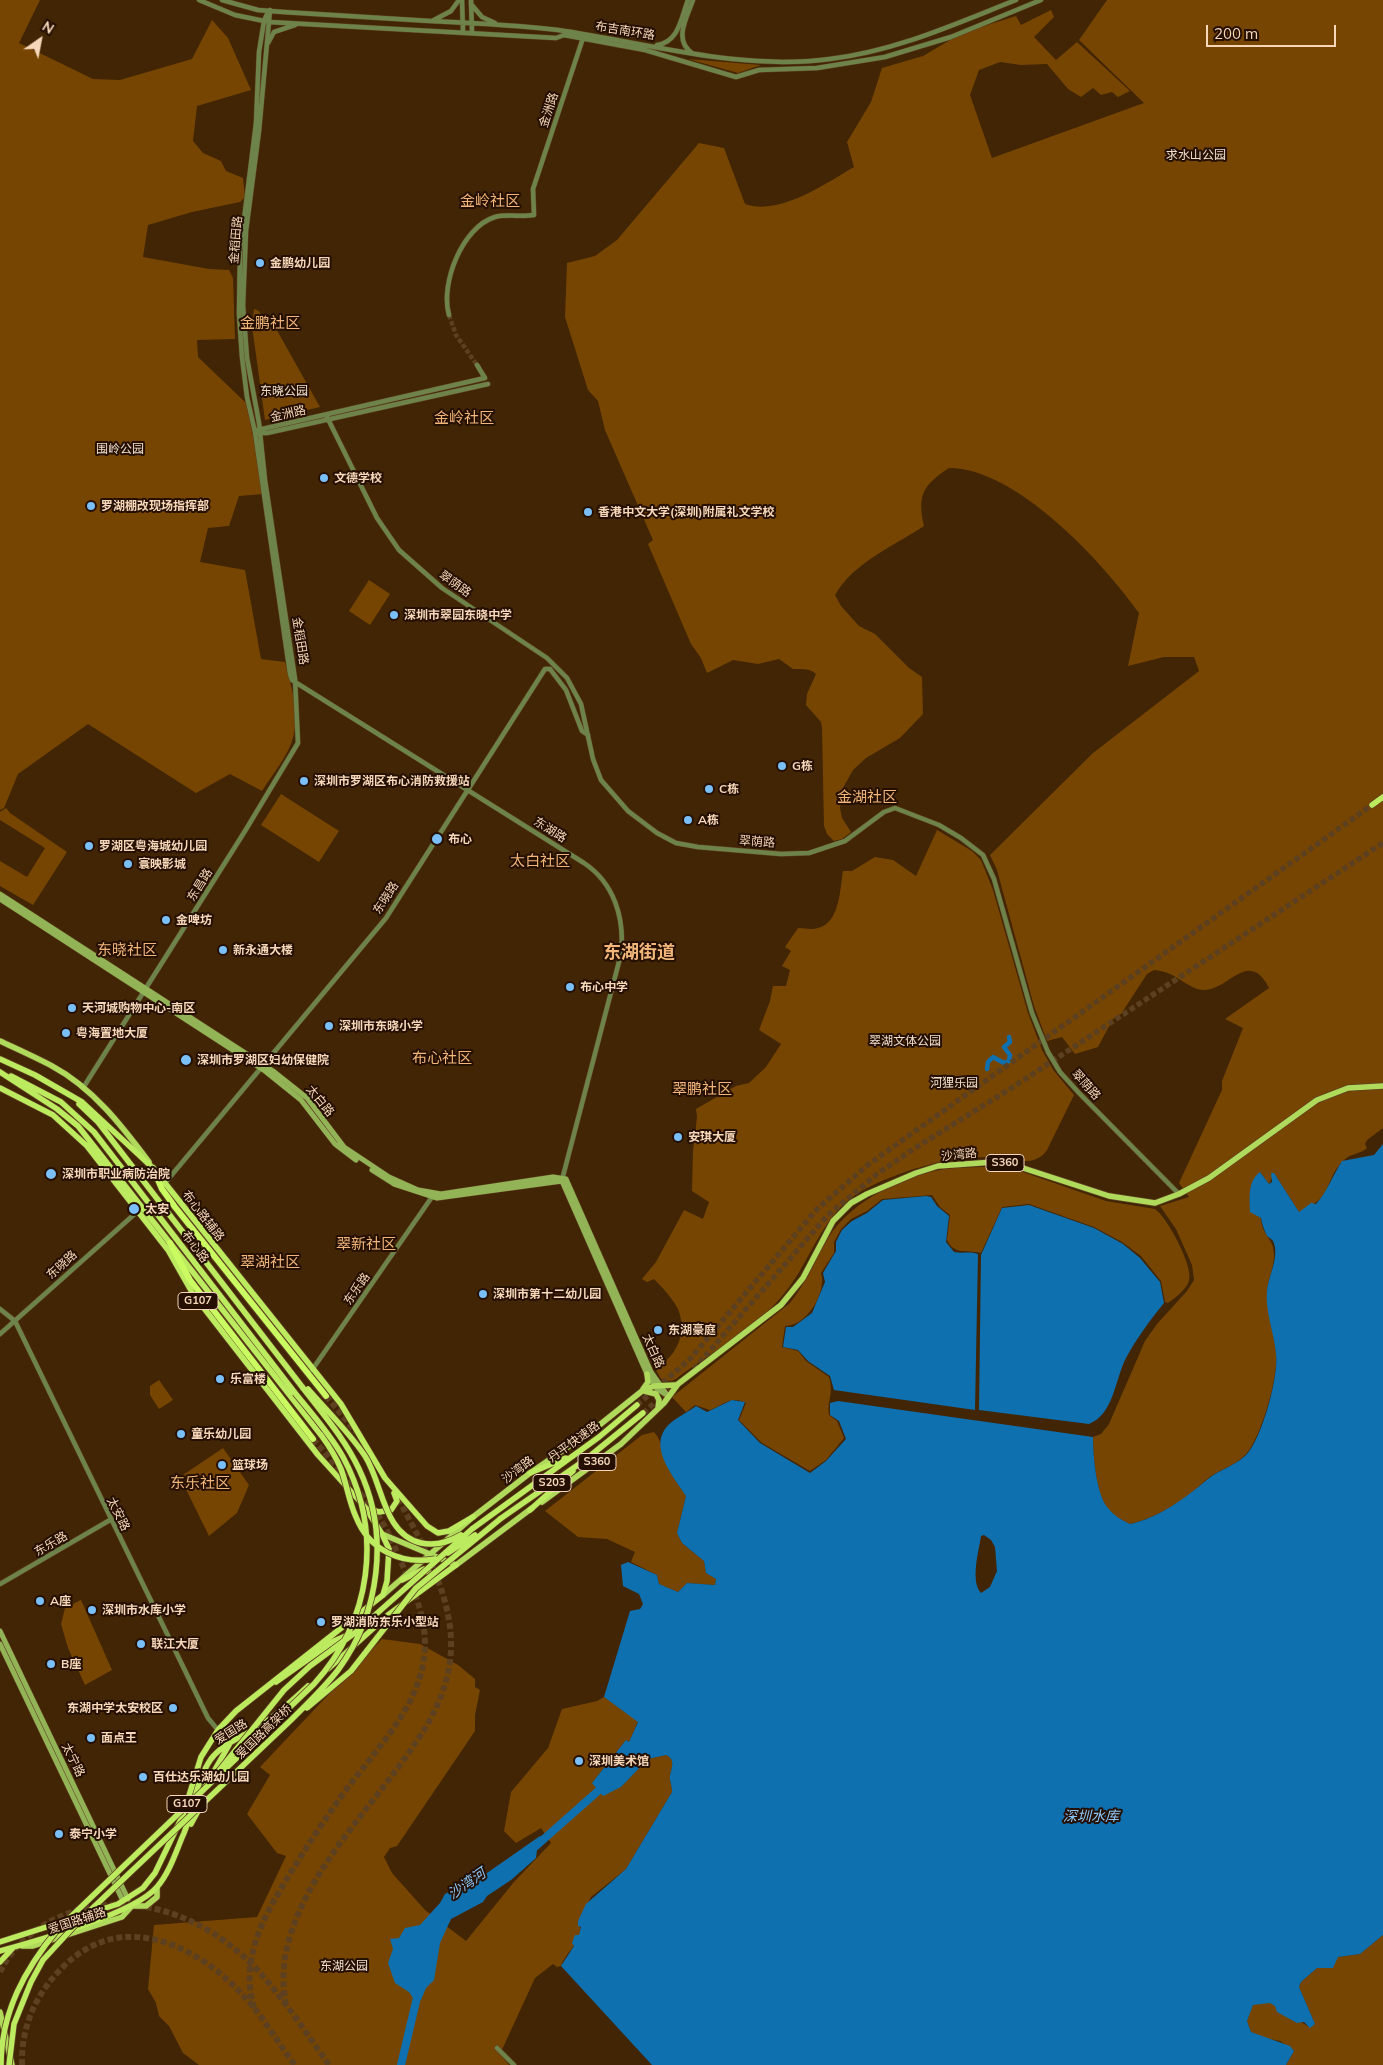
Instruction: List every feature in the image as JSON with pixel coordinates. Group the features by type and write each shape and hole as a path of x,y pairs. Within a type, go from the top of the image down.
{"highway":[{"path":"1372,804 1383,797"},
{"name":"布心路","path":"0,1059 53,1085 94,1111 153,1168"},
{"path":"0,1072 57,1109 78,1126 327,1444 340,1467 356,1517 363,1530 376,1545 388,1554 404,1559 419,1561 435,1559 500,1519"},
{"name":"布心路","path":"0,1072 53,1097 94,1132 296,1393"},
{"name":"布心路","path":"53,1085 75,1100 98,1122 304,1387"},
{"name":"G107","path":"0,1088 45,1109 70,1128 92,1151 168,1250 193,1294 318,1455 364,1507 388,1544 389,1558 386,1588 383,1595"},
{"path":"153,1168 162,1189 174,1207 326,1396"},
{"name":"布心路辅路","path":"153,1168 349,1415 386,1478 433,1531 449,1532 474,1517"},
{"path":"170,1243 190,1280 313,1439"},
{"path":"304,1387 366,1457 378,1482 392,1520 402,1533 418,1542 435,1544 453,1540 472,1529"},
{"name":"爱国路高架桥","path":"11,2065 14,2024 31,1982 49,1954 78,1922 292,1720 331,1678 352,1649 370,1604 377,1564 374,1514 362,1476 341,1438 304,1387"},
{"name":"爱国路高架桥","path":"0,2065 3,2034 8,2013 26,1971 39,1952 58,1929 300,1698 327,1668 350,1629 364,1590 368,1534 356,1487 338,1449 296,1393"},
{"name":"丹平快速路","path":"472,1529 577,1453 638,1405"},
{"name":"丹平快速路","path":"500,1519 585,1460 643,1413"},
{"path":"530,1473 577,1453"},
{"path":"530,1510 585,1460"},
{"path":"364,1507 383,1512 394,1508 396,1498 386,1478"},
{"path":"292,1720 351,1671 416,1588 500,1519"},
{"path":"207,1787 284,1690 310,1666 356,1632 472,1529"},
{"name":"爱国路","path":"157,1888 167,1872 186,1828 193,1822 198,1811 196,1801 232,1742 272,1718 405,1602 456,1565"},
{"path":"402,1580 424,1569 430,1573 428,1579 405,1602"},
{"name":"爱国路","path":"0,1942 125,1900 143,1888 152,1878 183,1815 201,1756 218,1730 236,1710 268,1687 320,1643 383,1595"},
{"path":"268,1687 334,1641 356,1632"},
{"path":"152,1878 157,1888"},
{"name":"G107","path":"0,1951 132,1906 157,1888"},
{"path":"0,1962 15,1947"}],"main road":[{"name":"太白路","path":"0,894 144,991"},
{"name":"太白路","path":"0,899 263,1067 305,1096 335,1137 348,1150 398,1182 433,1196 563,1179 568,1182 615,1298 658,1386"},
{"name":"布心路辅路","path":"0,1041 52,1066 83,1088 119,1124 153,1168"},
{"name":"沙湾路","path":"456,1565 620,1444 658,1408 678,1384 781,1305 807,1271 826,1230 844,1209 867,1194 916,1173 956,1163 994,1162 1023,1168 1109,1196 1131,1201 1155,1203 1179,1194 1209,1178 1317,1100 1348,1088 1383,1086"},
{"name":"太白路","path":"635,1342 647,1374 667,1395"},
{"path":"642,1391 648,1382 647,1374"},
{"name":"沙湾路","path":"383,1595 474,1517 530,1473 597,1427 642,1391 658,1386 678,1384"},
{"path":"642,1391 651,1391 656,1394 659,1400 658,1408"},
{"path":"382,1534 456,1565"},
{"name":"太宁路","path":"0,1631 125,1900"},
{"name":"太宁路","path":"0,1644 125,1900"},
{"path":"0,2012 11,2065"}],"street":[{"path":"199,0 235,15 266,21"},
{"name":"布吉南环路","path":"222,0 258,10 498,25 656,46 752,62 830,59 878,50 932,34 1016,0"},
{"path":"432,21 452,11 460,0"},
{"path":"460,0 463,32"},
{"path":"656,46 669,42 674,36 688,0"},
{"path":"693,0 681,40 687,49 693,53"},
{"name":"布吉南环路","path":"266,21 556,38 564,35 584,36 645,50 736,77 759,70 817,68 886,57 951,37 1007,12 1041,0"},
{"path":"471,2 472,33"},
{"path":"471,2 482,17 498,25"},
{"path":"1004,5 1007,12"},
{"name":"金稻田路","path":"258,431 243,365 239,300 242,230 256,123 256,88 266,21 270,10"},
{"name":"金稻田路","path":"266,21 260,131 246,231 243,294 247,358 290,674 295,682"},
{"path":"265,52 274,32 298,24"},
{"name":"金洲路","path":"449,316 446,306 447,291 456,257 467,240 483,224 497,216 534,215 533,189 584,36"},
{"name":"金洲路","path":"327,418 485,378 477,365"},
{"name":"金洲路","path":"258,431 488,384"},
{"name":"翠荫路","path":"327,418 377,518 399,550 442,588 557,667 567,678 577,695 596,769 611,794 638,820 657,834 676,843 759,852 809,853 845,842 884,812 895,808 939,825 973,846 983,855 994,879 1032,1013 1051,1058 1079,1093 1179,1194"},
{"name":"东晓路","path":"165,1183 386,918 545,669 550,670 562,683 582,731 588,735"},
{"name":"东湖路","path":"295,682 590,866 607,886 620,915 621,954 563,1179"},
{"name":"东昌路","path":"83,1088 296,747 299,724 295,682"},
{"name":"东乐路","path":"312,1370 433,1196"},
{"name":"东晓路","path":"0,1334 138,1211"},
{"name":"太安路","path":"0,1309 14,1321 195,1692 208,1718 218,1730"},
{"name":"东乐路","path":"0,1584 110,1520"},
{"path":"496,2048 514,2065"}],"green space":[{"name":"围岭公园","path":"0,0 40,0 19,43 93,79 120,80 192,59 212,20 228,38 251,90 197,106 193,141 203,153 221,161 226,171 243,178 245,197 240,202 192,212 148,225 143,257 209,269 229,270 233,278 235,339 197,340 198,357 246,403 263,494 239,496 229,526 208,528 200,562 245,570 261,659 285,662 290,680 296,719 293,738 287,752 262,791 230,774 196,793 88,724 18,774 4,808 0,810"},
{"name":"求水山公园","path":"1107,0 1383,0 1383,1128 1367,1140 1365,1144 1367,1148 1347,1158 1338,1166 1320,1199 1299,1212 1274,1173 1269,1184 1260,1172 1262,1225 1274,1250 1274,1261 1267,1293 1276,1353 1275,1376 1263,1421 1252,1446 1242,1458 1211,1476 1169,1508 1154,1516 1130,1524 1113,1514 1104,1503 1096,1474 1093,1437 1101,1434 1109,1424 1145,1341 1194,1280 1192,1265 1176,1229 1160,1206 1189,1197 1179,1183 1222,1090 1222,1081 1243,1028 1225,1019 1269,988 1254,971 1238,974 1222,984 1204,990 1193,987 1162,971 1154,970 1147,974 1121,1014 1113,1019 1098,1047 1075,1054 1062,1037 1047,1041 1034,1006 997,870 990,855 1093,753 1199,671 1194,657 1164,657 1128,666 1139,613 1103,568 1055,521 1029,500 1002,483 975,472 949,468 933,480 924,492 921,506 924,526 864,564 843,583 835,595 841,606 859,626 875,634 909,668 922,677 923,714 900,738 866,758 853,770 844,786 840,808 842,818 851,832 842,839 834,841 827,834 824,826 821,722 806,705 807,694 816,674 808,670 793,669 779,659 758,664 733,660 707,673 701,658 691,644 648,544 653,540 605,430 598,401 588,390 565,317 567,263 595,256 617,240 699,143 724,148 745,204 758,207 787,202 816,189 854,167 847,142 871,102 882,68 923,56 962,33 1016,16 1021,25 1051,10 1054,17 1034,37 1056,60 1077,42 1130,91 1118,97 1112,92 1101,95 1093,88 1081,97 1068,89 1047,64 1021,65 1000,62 979,70 970,95 992,158 1144,103 1079,40"},
{"path":"688,59 761,65 738,73"},
{"name":"东晓公园","path":"254,309 259,311 267,326 274,325 320,407 265,420 252,326"},
{"path":"369,580 390,594 370,625 349,611"},
{"path":"281,794 339,831 319,862 261,825"},
{"path":"6,808 10,813 67,852 33,905 0,886 0,861 27,877 45,848 0,820 0,812"},
{"name":"翠湖文体公园","path":"937,830 972,851 981,860 993,890 1028,1013 1042,1050 1054,1071 1074,1095 1047,1150 1042,1156 1028,1161 987,1157 957,1159 927,1165 871,1186 853,1197 827,1224 788,1289 764,1315 676,1379 671,1381 661,1379 655,1368 669,1358 678,1344 681,1336 681,1318 673,1301 654,1279 647,1282 642,1279 656,1262 684,1210 703,1219 709,1202 692,1191 696,1109 736,1086 749,1083 766,1067 781,1044 759,1030 770,1001 773,986 786,986 790,970 782,966 791,951 785,947 798,928 818,928 825,925 831,919 838,904 843,871 852,871 875,857 893,860 916,876"},
{"path":"993,1167 1014,1169 1106,1201 1155,1209 1166,1222 1184,1254 1189,1274 1188,1284 1174,1299 1168,1303 1165,1302 1161,1281 1141,1256 1122,1242 1094,1227 1029,1204 1002,1207 981,1253 957,1250 950,1245 947,1240 950,1215 940,1207 932,1195 882,1199 867,1211 851,1219 841,1229 834,1242 834,1253 821,1273 821,1289 814,1307 801,1320 793,1325 785,1326 782,1347 798,1351 806,1361 829,1377 831,1389 829,1415 837,1421 844,1438 826,1460 810,1471 762,1443 739,1420 746,1403 731,1400 710,1410 695,1405 686,1412 672,1397 790,1303 806,1279 828,1238 851,1211 884,1190 920,1175 955,1168"},
{"path":"159,1380 173,1400 159,1409 150,1395 150,1386"},
{"path":"654,1432 671,1472 686,1496 677,1533 682,1543 704,1561 706,1573 716,1579 715,1585 687,1583 678,1592 659,1584 657,1575 631,1562 635,1552 607,1539 578,1537 545,1511 642,1435"},
{"path":"223,1448 249,1485 237,1513 209,1536 180,1477"},
{"path":"81,1600 112,1670 85,1685 68,1648 61,1624 65,1608"},
{"name":"东湖公园","path":"382,1639 420,1644 458,1665 475,1679 475,1687 480,1690 475,1715 475,1731 397,1846 390,1848 384,1857 392,1873 425,1910 466,1941 514,1882 551,1843 541,1828 516,1843 504,1831 511,1792 548,1748 562,1709 597,1701 604,1697 638,1721 629,1742 626,1740 592,1783 621,1787 648,1759 666,1755 672,1760 670,1780 672,1792 626,1869 591,1897 578,1921 580,1933 578,1939 561,1966 557,1967 553,1964 535,1978 500,2054 509,2065 199,2065 183,2053 169,2026 159,2016 156,2003 148,1989 154,1925 257,1917 286,1856 277,1853 247,1814 270,1775 260,1767 329,1694 367,1648 373,1648"},
{"path":"1383,1935 1383,2065 1286,2065 1294,2051 1280,2041 1265,2038 1251,2032 1247,2021 1253,2004 1270,2002 1309,2027 1315,2024 1299,1987 1301,1982 1317,1968 1338,1957 1360,1954"}],"water":[{"name":"深圳水库","path":"1383,1144 1383,1935 1360,1954 1338,1957 1333,1968 1317,1968 1301,1982 1299,1987 1315,2024 1310,2028 1304,2022 1297,2023 1277,2012 1275,2006 1270,2003 1253,2005 1247,2021 1251,2032 1290,2046 1294,2051 1286,2065 652,2065 561,1966 574,1946 572,1943 575,1935 579,1935 581,1927 578,1926 578,1921 586,1904 626,1869 672,1792 670,1777 672,1760 666,1755 648,1759 621,1787 603,1796 592,1783 626,1740 629,1742 638,1722 604,1697 630,1611 640,1609 643,1604 639,1594 623,1586 621,1565 628,1562 657,1575 659,1584 678,1592 687,1583 715,1585 716,1579 706,1573 704,1561 682,1543 677,1533 686,1496 662,1455 661,1437 665,1429 696,1406 707,1412 732,1400 745,1402 738,1420 760,1443 810,1473 826,1461 846,1439 839,1421 830,1415 830,1403 838,1401 1093,1437 1098,1484 1104,1502 1115,1516 1130,1524 1141,1521 1171,1506 1246,1455 1252,1447 1263,1422 1272,1391 1276,1364 1275,1346 1267,1306 1267,1290 1275,1247 1273,1241 1267,1236 1261,1218 1250,1212 1250,1190 1253,1180 1260,1172 1269,1184 1272,1182 1271,1173 1274,1173 1299,1212 1311,1203 1316,1204 1342,1161 1374,1155","holes":["984,1535 991,1540 995,1547 997,1571 990,1587 981,1593 976,1581 977,1557 981,1536"]},
{"path":"931,1197 937,1206 949,1216 946,1242 954,1252 978,1254 975,1410 834,1390 830,1376 808,1361 798,1350 783,1347 786,1327 793,1327 812,1313 825,1282 823,1273 836,1251 836,1242 842,1230 883,1200"},
{"path":"1029,1205 1094,1228 1123,1244 1140,1258 1160,1282 1164,1303 1144,1329 1126,1358 1109,1404 1097,1419 1089,1424 979,1410 981,1255 1002,1208"},
{"path":"540,1836 545,1840 537,1850 536,1858 511,1880 487,1896 483,1902 451,1919 440,1943 434,1980 426,1988 421,2000 413,1998 409,1992 395,1983 388,1963 393,1949 390,1939 399,1938 405,1928 420,1925 440,1903 445,1894 487,1873"}],"waterway":[{"path":"987,1069 988,1062 993,1057 1004,1063 1009,1061 1010,1055 1004,1047 1010,1042 1009,1037"},
{"name":"沙湾河","path":"536,1846 598,1791"},
{"name":"沙湾河","path":"401,2065 419,1989"}],"tunnel":[{"path":"449,315 456,335 477,365"},
{"path":"637,1405 690,1359 817,1209 869,1164 1372,805"},
{"path":"694,1369 827,1216 877,1174 1010,1089 1383,843"},
{"path":"643,1413 677,1383"},
{"path":"326,1396 356,1432"},
{"path":"313,1439 377,1513 390,1536 408,1578"},
{"path":"286,2005 284,1972 289,1940 300,1909 316,1879 336,1849 418,1739 436,1709 447,1675 451,1639 445,1602 432,1565 396,1495"},
{"path":"254,2008 251,1992 251,1960 254,1945 266,1916 321,1826 381,1745 411,1700 420,1676 425,1650 423,1623 414,1592"},
{"path":"0,1972 14,1951 32,1933 66,1914 103,1905 129,1905 153,1908 201,1926 243,1956 279,1996 329,2065"},
{"path":"22,2065 24,2038 31,2013 44,1990 61,1969 85,1949 111,1939 138,1937 164,1942 190,1953 214,1969 236,1988 255,2009 295,2065"}],"place":[{"name":"金鹏幼儿园","path":"260,263"},
{"name":"文德学校","path":"324,478"},
{"name":"罗湖棚改现场指挥部","path":"91,506"},
{"name":"香港中文大学(深圳)附属礼文学校","path":"588,512"},
{"name":"深圳市翠园东晓中学","path":"394,615"},
{"name":"G栋","path":"782,766"},
{"name":"深圳市罗湖区布心消防救援站","path":"304,781"},
{"name":"C栋","path":"709,789"},
{"name":"A栋","path":"688,820"},
{"name":"布心","path":"437,839"},
{"name":"罗湖区粤海城幼儿园","path":"89,846"},
{"name":"寰映影城","path":"128,864"},
{"name":"金啤坊","path":"166,920"},
{"name":"新永通大楼","path":"223,950"},
{"name":"布心中学","path":"570,987"},
{"name":"天河城购物中心-南区","path":"72,1008"},
{"name":"深圳市东晓小学","path":"329,1026"},
{"name":"粤海置地大厦","path":"66,1033"},
{"name":"深圳市罗湖区妇幼保健院","path":"186,1060"},
{"name":"安琪大厦","path":"678,1137"},
{"name":"深圳市职业病防治院","path":"51,1174"},
{"name":"太安","path":"134,1209"},
{"name":"深圳市第十二幼儿园","path":"483,1294"},
{"name":"东湖豪庭","path":"658,1330"},
{"name":"乐富楼","path":"220,1379"},
{"name":"童乐幼儿园","path":"181,1434"},
{"name":"篮球场","path":"222,1465"},
{"name":"A座","path":"40,1601"},
{"name":"深圳市水库小学","path":"92,1610"},
{"name":"罗湖消防东乐小型站","path":"321,1622"},
{"name":"联江大厦","path":"141,1644"},
{"name":"B座","path":"51,1664"},
{"name":"东湖中学太安校区","path":"173,1708"},
{"name":"面点王","path":"91,1738"},
{"name":"深圳美术馆","path":"579,1761"},
{"name":"百仕达乐湖幼儿园","path":"143,1777"},
{"name":"泰宁小学","path":"59,1834"}],"district":[{"name":"金岭社区","path":"490,201"},
{"name":"金鹏社区","path":"270,323"},
{"name":"金岭社区","path":"464,418"},
{"name":"金湖社区","path":"867,797"},
{"name":"太白社区","path":"540,861"},
{"name":"东晓社区","path":"127,950"},
{"name":"东湖街道","path":"639,953"},
{"name":"布心社区","path":"442,1058"},
{"name":"翠鹏社区","path":"702,1089"},
{"name":"翠新社区","path":"366,1244"},
{"name":"翠湖社区","path":"270,1262"},
{"name":"东乐社区","path":"200,1483"}],"park label":[{"name":"河狸乐园","path":"954,1083"}]}
